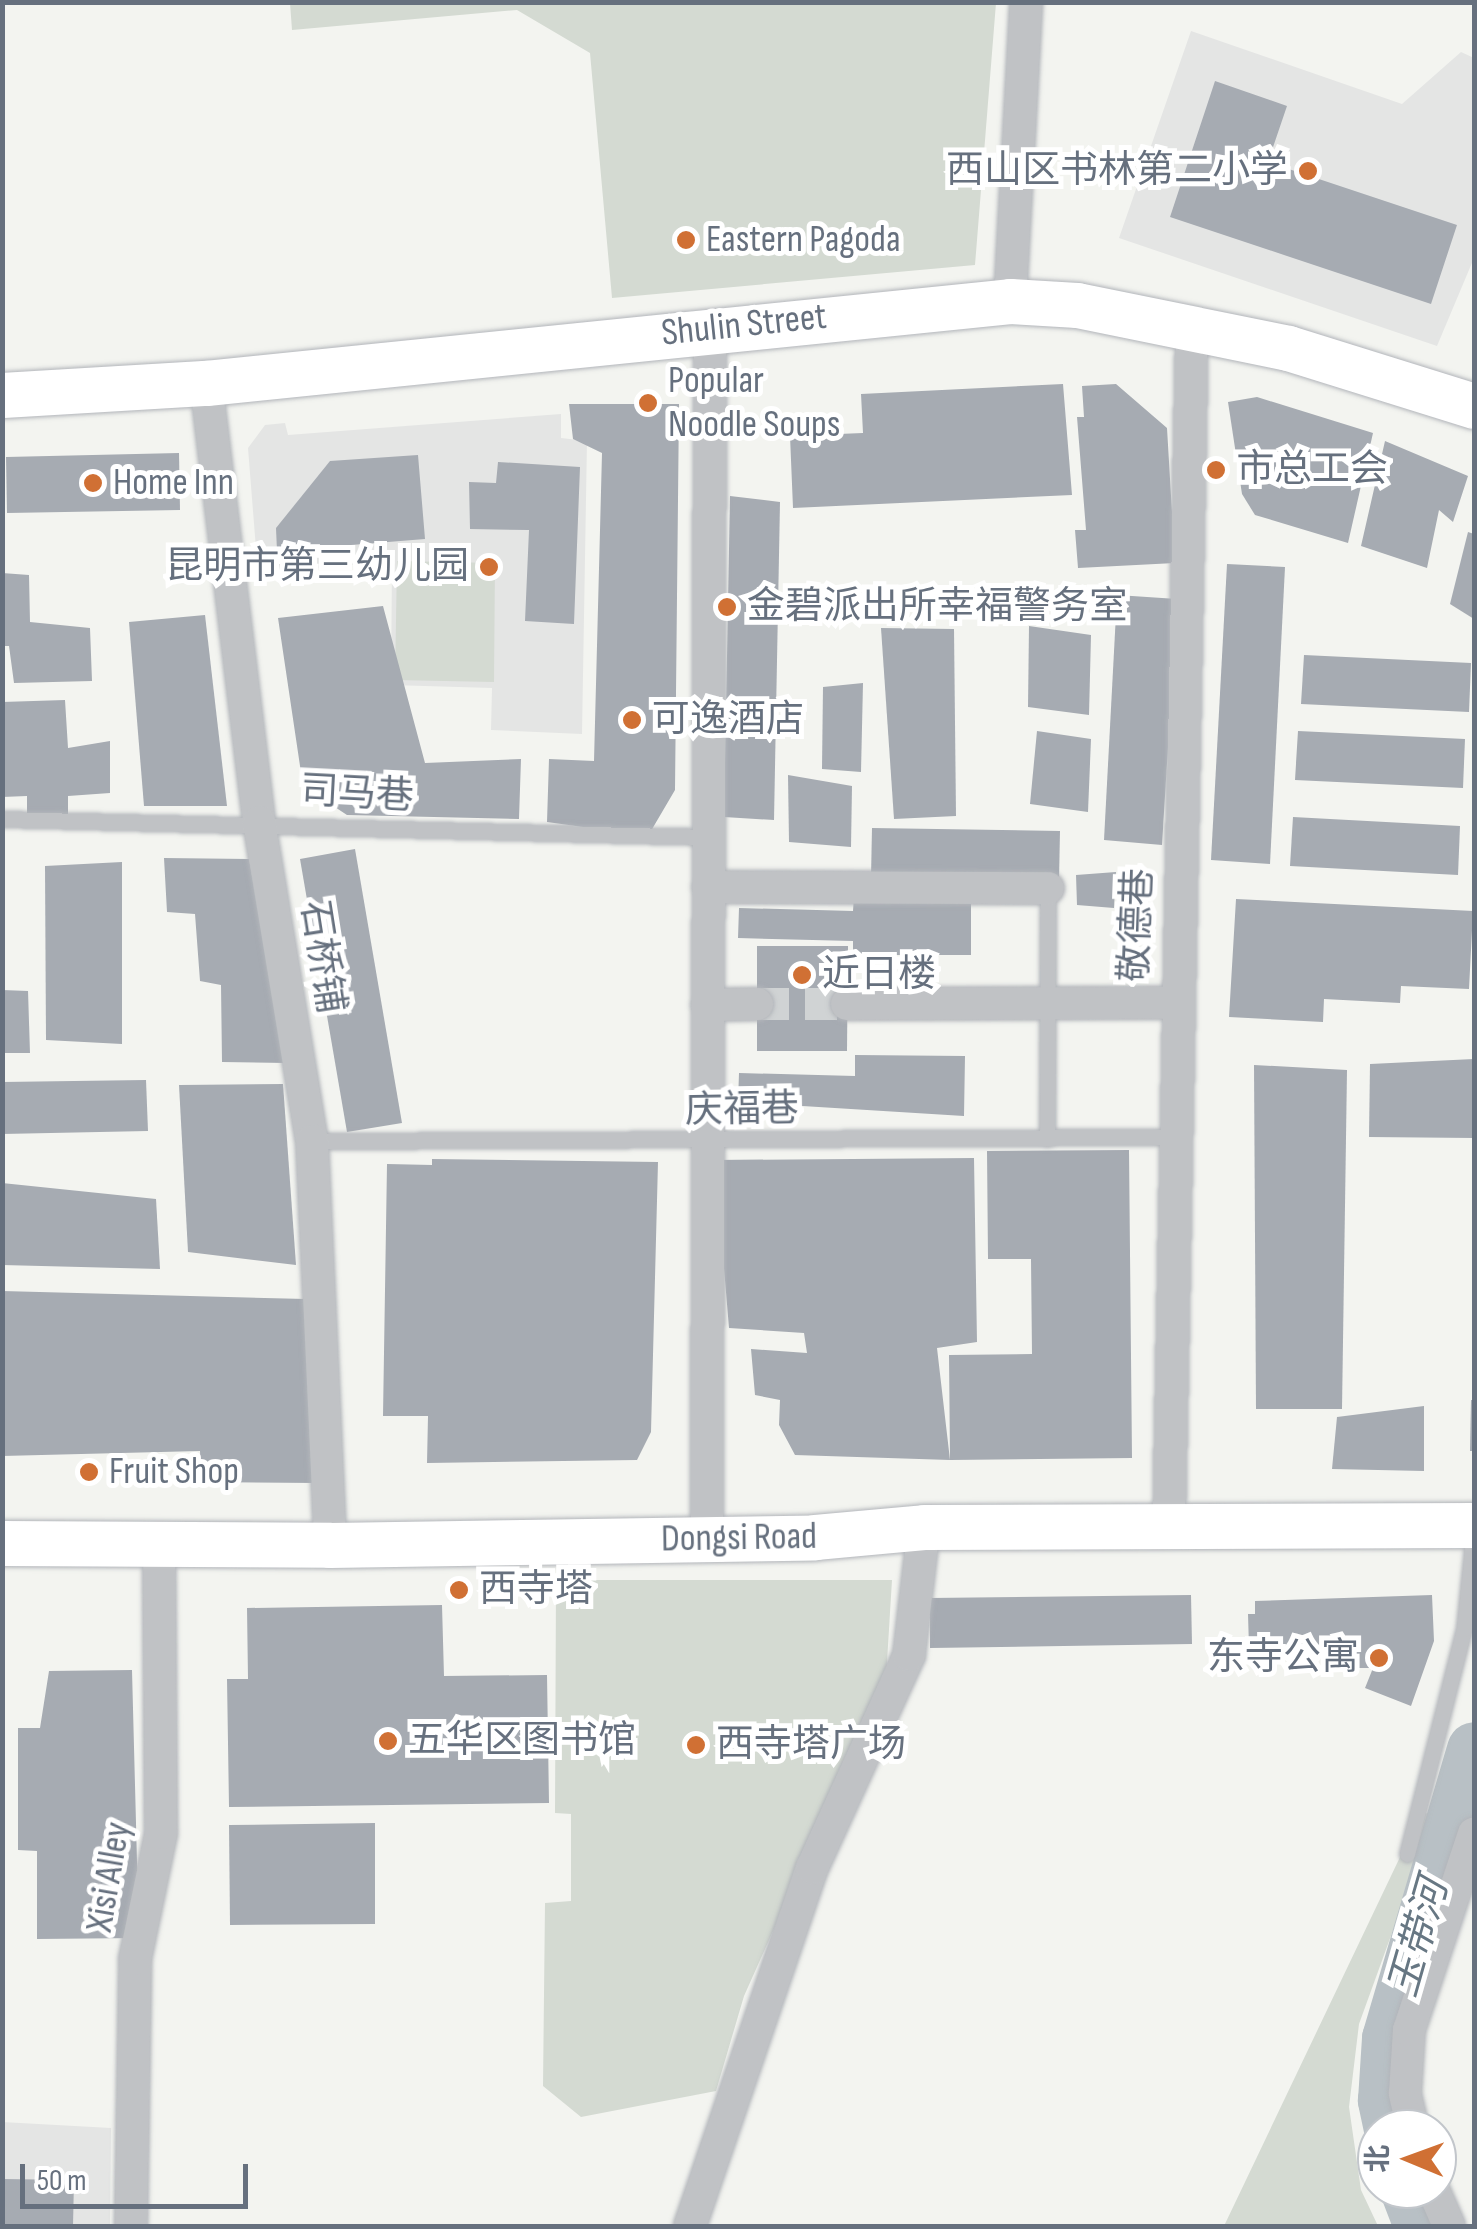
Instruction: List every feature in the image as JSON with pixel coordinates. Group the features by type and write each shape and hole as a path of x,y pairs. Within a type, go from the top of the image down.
{"street":[{"path":"1010,301 1026,2"},
{"name":"Shulin Street","path":"2,395 206,384 710,328 1010,301 1077,305 1192,327 1474,406"},
{"name":"敬德巷","path":"1169,1527 1174,1003 1192,327"},
{"path":"707,1539 710,328"},
{"name":"石桥铺","path":"206,384 259,822 312,1140 330,1545"},
{"path":"708,888 1048,888"},
{"path":"847,1004 1174,1003"},
{"path":"707,1004 756,1004"},
{"name":"Dongsi Road","path":"2,1543 330,1545 707,1539 924,1527 1474,1526"},
{"path":"690,2226 812,1868 908,1656 924,1527"},
{"name":"Xisi Alley","path":"131,2226 135,1960 161,1833 159,1541"},
{"path":"1409,2109 1405,2093 1409,2030 1474,1834"}],"lane":[{"name":"司马巷","path":"2,819 259,822 708,837"},
{"path":"1047,1139 1048,888"},
{"name":"庆福巷","path":"312,1140 707,1144 1173,1137"},
{"path":"1407,1854 1464,1629 1474,1526"}],"shaded area":[{"path":"290,3 996,3 975,265 612,298 590,53 517,10 292,30"},
{"name":"西山区书林第二小学","path":"1191,31 1402,104 1461,52 1474,58 1474,258 1437,346 1119,238"},
{"name":"昆明市第三幼儿园","path":"561,414 561,438 587,441 582,734 491,730 492,688 391,685 392,561 258,574 248,448 265,425 285,423 288,435"},
{"path":"397,561 495,563 494,682 395,680"},
{"path":"556,1580 892,1580 886,1678 744,1996 716,2091 581,2117 543,2086 545,1903 571,1901 571,1814 555,1813"},
{"path":"1422,1811 1434,1817 1359,2024 1349,2107 1357,2162 1357,2209 1370,2209 1378,2226 1224,2226"},
{"path":"2,2122 111,2128 110,2226 3,2226"}],"building":[{"path":"1215,81 1287,106 1268,162 1457,225 1431,304 1170,217"},
{"path":"1063,384 1072,495 793,508 790,436 863,433 861,394"},
{"path":"1116,384 1167,428 1175,563 1078,568 1075,530 1086,530 1077,417 1084,417 1082,386"},
{"path":"1257,397 1373,433 1348,543 1255,515 1242,494 1228,402"},
{"path":"569,404 679,404 675,790 648,836 547,822 549,759 594,761 602,453 573,439"},
{"path":"1385,441 1468,476 1453,522 1439,510 1427,568 1361,546"},
{"name":"Home Inn","path":"179,453 180,510 7,513 6,457"},
{"path":"418,455 425,539 277,551 276,528 330,461"},
{"path":"498,462 580,467 574,624 525,621 529,530 470,529 469,482 496,483"},
{"path":"730,496 780,502 774,820 724,817"},
{"path":"1468,532 1474,534 1474,619 1450,604"},
{"path":"1227,564 1285,567 1270,864 1211,860"},
{"path":"2,573 29,575 30,622 90,628 92,681 14,683 9,646 2,646"},
{"path":"1117,595 1177,599 1162,845 1104,840"},
{"path":"383,606 425,763 521,759 519,819 347,815 303,786 278,618"},
{"path":"205,615 227,806 144,806 129,622"},
{"path":"1029,626 1091,635 1089,715 1028,707"},
{"path":"881,628 954,629 956,816 894,819"},
{"path":"1304,655 1471,663 1469,712 1301,704"},
{"path":"863,683 861,772 822,769 823,687"},
{"path":"65,700 68,748 110,741 110,793 68,796 68,814 27,814 27,796 2,797 2,702"},
{"path":"1037,731 1091,739 1088,812 1030,804"},
{"path":"1298,731 1465,739 1463,788 1295,780"},
{"path":"788,775 852,786 851,847 789,842"},
{"path":"1293,817 1460,826 1458,875 1290,866"},
{"path":"872,828 1060,831 1059,880 871,877"},
{"path":"355,849 402,1123 347,1132 300,859"},
{"path":"164,858 249,859 287,1063 222,1062 221,985 200,981 195,914 167,912"},
{"path":"122,862 122,1044 46,1040 45,866"},
{"path":"1116,872 1114,908 1077,905 1076,875"},
{"path":"854,896 971,897 971,955 853,955 853,941 738,938 739,908 853,911"},
{"path":"1236,899 1473,911 1469,989 1401,986 1400,1003 1324,999 1323,1022 1229,1017"},
{"name":"近日楼","path":"757,946 848,946 847,1051 757,1051"},
{"path":"2,990 28,991 30,1053 2,1053"},
{"path":"855,1055 965,1056 964,1116 738,1102 739,1073 855,1076"},
{"path":"1474,1059 1474,1138 1369,1137 1370,1064"},
{"path":"1254,1065 1347,1070 1342,1409 1256,1409"},
{"path":"146,1080 148,1131 2,1134 2,1082"},
{"path":"283,1084 296,1265 188,1252 179,1085"},
{"path":"1129,1150 1132,1458 950,1460 949,1355 1032,1354 1031,1259 988,1259 987,1151"},
{"path":"974,1158 977,1342 937,1348 950,1460 795,1455 779,1425 780,1400 755,1395 751,1349 807,1353 804,1333 729,1328 715,1160"},
{"path":"432,1159 658,1162 651,1432 637,1460 427,1463 428,1416 383,1416 387,1164 432,1165"},
{"path":"2,1183 156,1199 160,1269 2,1265"},
{"path":"2,1291 306,1299 317,1483 201,1482 200,1451 2,1456"},
{"path":"1474,1400 1474,1451 1470,1451"},
{"path":"1424,1406 1424,1471 1332,1469 1337,1417"},
{"path":"1191,1595 1192,1644 930,1648 930,1598"},
{"name":"东寺公寓","path":"1432,1595 1434,1641 1411,1706 1365,1688 1373,1668 1330,1668 1329,1646 1249,1648 1248,1614 1255,1614 1255,1601"},
{"name":"五华区图书馆","path":"442,1605 444,1676 547,1675 549,1803 229,1807 227,1679 248,1679 247,1608"},
{"path":"132,1670 139,1938 37,1939 37,1851 18,1850 18,1728 40,1728 49,1671"},
{"path":"375,1823 375,1924 230,1925 229,1825"},
{"path":"2,2179 74,2180 73,2226 2,2226"}],"waterway":[{"name":"玉带河","path":"1387,2109 1389,2038 1474,1749"},
{"name":"玉带河","path":"1415,2209 1421,2226"}],"tunnel":[{"path":"757,1004 847,1004"}],"place":[{"name":"西山区书林第二小学","path":"1308,171"},
{"name":"Eastern Pagoda","path":"686,240"},
{"name":"Popular Noodle Soups","path":"648,403"},
{"name":"市总工会","path":"1216,470"},
{"name":"Home Inn","path":"93,483"},
{"name":"昆明市第三幼儿园","path":"489,567"},
{"name":"金碧派出所幸福警务室","path":"727,607"},
{"name":"可逸酒店","path":"632,720"},
{"name":"近日楼","path":"802,975"},
{"name":"Fruit Shop","path":"89,1472"},
{"name":"西寺塔","path":"459,1590"},
{"name":"东寺公寓","path":"1379,1658"},
{"name":"五华区图书馆","path":"388,1741"},
{"name":"西寺塔广场","path":"696,1745"}]}
